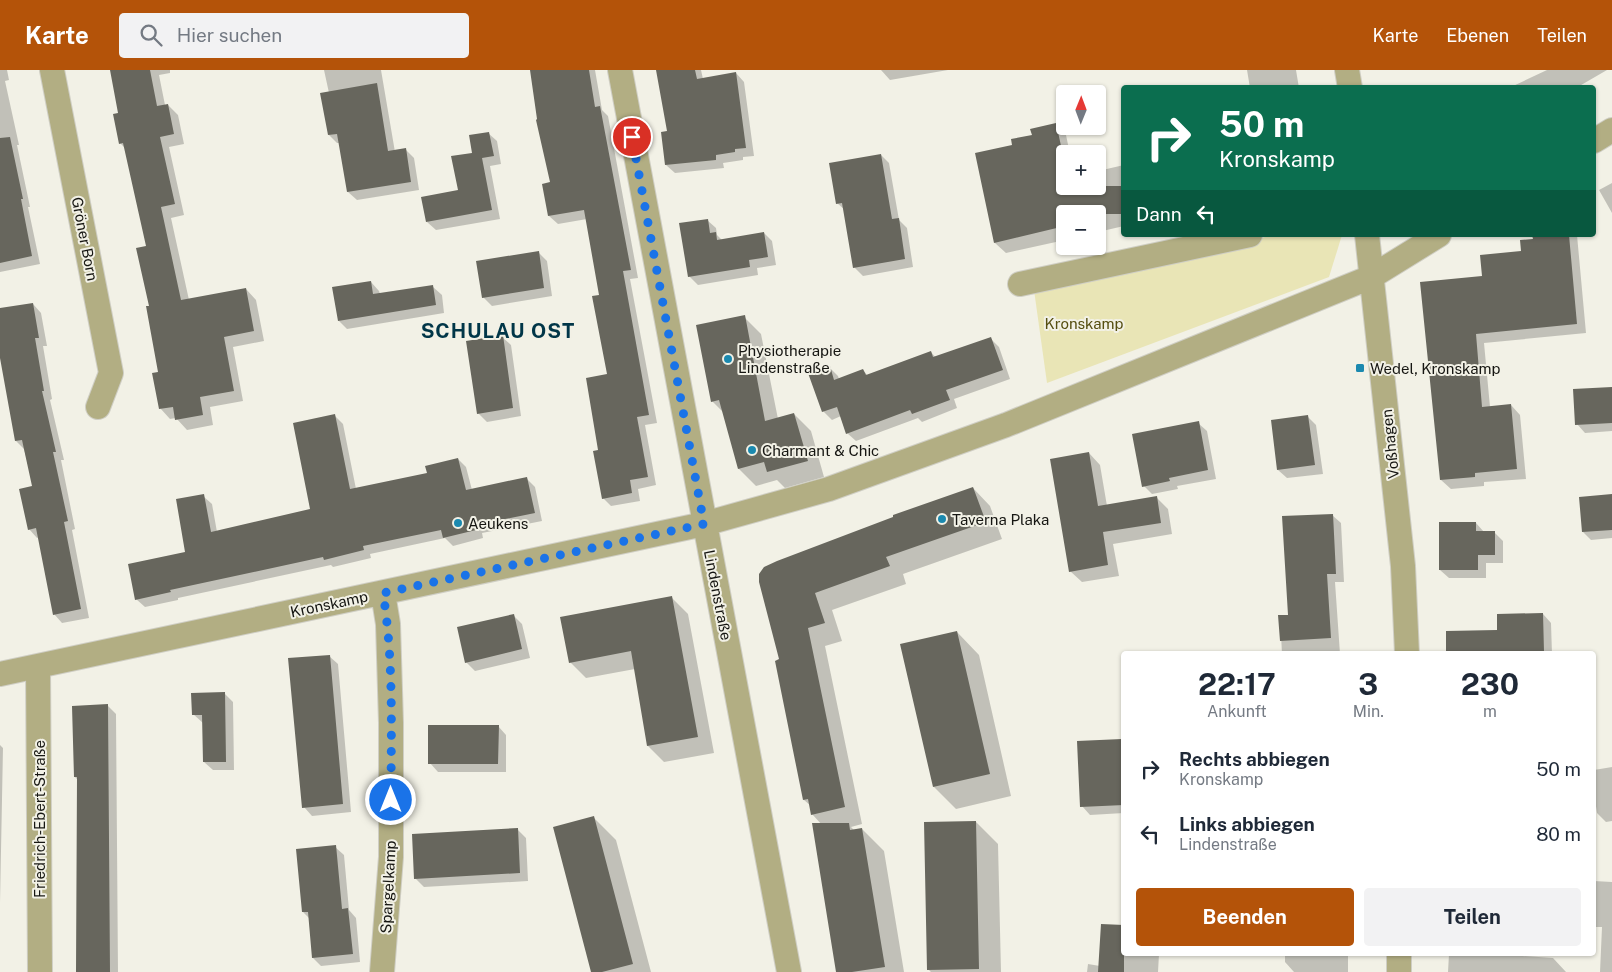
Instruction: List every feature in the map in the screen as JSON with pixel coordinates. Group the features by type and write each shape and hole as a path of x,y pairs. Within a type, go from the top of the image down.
{"street":[{"name":"Gröner Born","path":"52,70 110,373 98,407"},
{"name":"Lindenstraße","path":"620,70 789,972"},
{"path":"1347,70 1350,85"},
{"path":"1596,140 1612,130"},
{"path":"1020,284 1241,237"},
{"name":"Voßhagen","path":"1366,237 1403,566 1407,651"},
{"name":"Kronskamp","path":"0,674 704,524 829,489 1006,425 1371,277 1436,237"},
{"name":"Spargelkamp","path":"382,972 391,858 392,733 388,624 383,593"},
{"name":"Friedrich-Ebert-Straße","path":"38,666 40,972"},
{"path":"1399,956 1399,972"}],"green space":[{"name":"Kronskamp","path":"1265,237 1341,237 1329,277 1047,383 1034,290"}],"building":[{"path":"110,70 150,70 157,106 168,104 174,134 160,137 175,204 161,207 181,300 246,288 254,331 224,337 234,391 200,397 203,415 175,420 173,407 159,409 152,373 158,372 146,306 149,306 136,248 146,246 123,143 119,144 113,114 118,113"},
{"path":"530,70 589,70 595,107 600,106 631,270 623,271 649,415 637,417 648,477 630,480 632,493 602,499 593,451 598,450 586,378 607,374 592,296 599,295 584,210 548,216 542,184 550,182 536,120"},
{"path":"656,70 695,70 697,79 736,72 746,148 735,149 735,152 716,155 716,160 665,165 661,132 667,131"},
{"path":"377,83 388,151 406,148 411,182 347,192 337,134 328,135 320,93"},
{"path":"1056,123 1056,135 1059,135 1061,145 1056,145 1056,195 1106,195 1106,186 1121,186 1121,214 1106,214 1106,205 1056,205 1056,228 994,243 975,153 1012,145 1011,139 1032,135 1030,129"},
{"path":"489,132 494,156 482,158 492,210 426,222 421,197 458,190 451,156 472,153 469,135"},
{"path":"10,137 23,199 21,199 32,256 0,263 0,138"},
{"path":"881,154 892,219 899,218 905,259 853,268 842,203 836,204 829,163"},
{"path":"708,219 710,233 716,232 717,240 764,232 768,257 749,260 750,267 688,277 679,223"},
{"path":"1532,237 1569,237 1577,324 1476,334 1482,407 1511,404 1517,469 1475,473 1475,477 1440,480 1420,282 1482,276 1480,255 1521,251 1520,240 1533,239"},
{"path":"539,251 544,288 482,298 476,261"},
{"path":"371,281 373,294 433,285 436,305 338,321 332,287"},
{"path":"33,303 39,338 35,338 44,391 42,391 56,452 53,452 68,521 64,522 81,609 53,615 36,528 28,530 19,489 32,486 22,440 15,441 0,358 0,308"},
{"path":"745,315 765,421 794,413 808,461 767,472 764,462 738,469 719,400 711,402 696,325"},
{"path":"503,335 513,408 477,414 466,341"},
{"path":"991,337 1003,370 946,390 950,400 912,414 910,410 846,434 837,407 822,412 808,373 830,366 834,380 863,369 866,375 931,351 933,357"},
{"path":"1612,387 1612,423 1575,425 1573,389"},
{"path":"335,414 350,489 427,473 425,466 458,458 466,490 527,477 535,513 475,525 476,530 443,538 441,530 363,546 364,550 324,560 323,557 170,590 171,592 135,600 128,564 185,552 176,499 204,494 211,532 310,509 293,423"},
{"path":"1308,415 1315,465 1277,470 1271,420"},
{"path":"1199,421 1208,470 1169,478 1170,481 1142,487 1132,434"},
{"path":"1089,452 1098,506 1157,496 1161,523 1103,532 1108,565 1069,572 1050,459"},
{"path":"973,487 986,522 886,557 890,566 815,593 825,623 808,628 845,807 811,815 808,799 803,800 775,661 779,659 759,582 759,574 764,567 777,561 893,517 893,515"},
{"path":"1612,494 1612,530 1582,532 1579,497"},
{"path":"1333,514 1336,574 1327,574 1331,638 1280,641 1278,615 1288,615 1282,516"},
{"path":"1439,522 1476,522 1476,531 1495,531 1495,555 1478,555 1478,570 1439,570"},
{"path":"672,596 698,737 647,746 631,651 569,663 560,617"},
{"path":"1543,613 1544,651 1446,651 1446,631 1497,630 1497,614"},
{"path":"514,614 522,649 465,663 457,627"},
{"path":"957,631 990,774 933,787 900,644"},
{"path":"330,655 343,804 302,808 288,658"},
{"path":"225,692 226,762 203,762 202,715 192,715 191,693"},
{"path":"108,704 110,972 76,972 77,777 74,777 72,706"},
{"path":"428,725 499,725 498,764 428,764"},
{"path":"1121,739 1121,805 1080,807 1077,741"},
{"path":"594,816 633,964 602,972 591,972 553,827"},
{"path":"976,821 979,969 927,970 924,822"},
{"path":"812,823 849,823 850,830 862,828 885,967 852,972 836,972"},
{"path":"518,828 520,873 414,879 412,834"},
{"path":"336,845 342,909 348,908 353,954 312,958 308,912 302,912 296,849"},
{"path":"1101,924 1121,925 1121,956 1124,956 1124,972 1098,972"}],"place":[{"name":"Physiotherapie Lindenstraße","path":"728,359"},
{"name":"Wedel, Kronskamp","path":"1360,368"},
{"name":"Charmant & Chic","path":"752,450"},
{"name":"Taverna Plaka","path":"942,519"},
{"name":"Aeukens","path":"458,523"}],"district":[{"name":"SCHULAU OST","path":"498,331"}],"route":[{"path":"391,800 392,723 388,624 383,593 704,524 632,137"}]}
